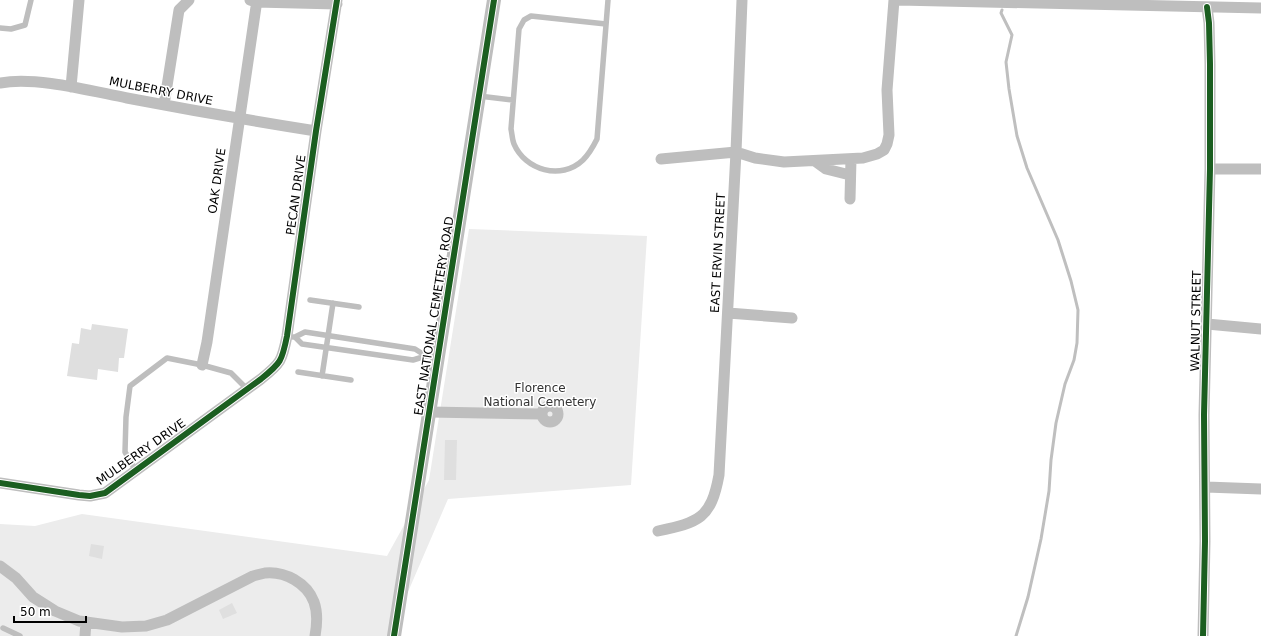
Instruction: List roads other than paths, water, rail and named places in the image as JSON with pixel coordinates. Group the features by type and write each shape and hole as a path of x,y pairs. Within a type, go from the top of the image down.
{"street":[{"path":"71,87 79,0"},
{"path":"164,105 179,10 189,0"},
{"name":"EAST NATIONAL CEMETERY ROAD","path":"394,636 430,412 433,356 479,96 494,0"},
{"name":"EAST ERVIN STREET","path":"658,531 690,523 698,519 712,502 719,475 736,152 742,0"},
{"path":"661,159 736,152 755,158 778,162 863,158 877,154 884,150 889,135 887,90 894,0"},
{"path":"899,0 1211,4 1261,8"},
{"path":"254,1 337,2"},
{"name":"OAK DRIVE","path":"202,365 207,342 239,119 254,1"},
{"name":"PECAN DRIVE","path":"258,382 280,363 291,336 316,131 337,2"},
{"name":"WALNUT STREET","path":"1203,636 1206,487 1204,415 1210,169 1209,23 1211,4"},
{"name":"MULBERRY DRIVE","path":"0,83 19,81 71,87 239,119 316,131"},
{"path":"850,199 851,159"},
{"path":"815,160 826,169 850,175"},
{"path":"1210,169 1261,169"},
{"path":"728,312 792,318"},
{"path":"1206,324 1261,329"},
{"name":"MULBERRY DRIVE","path":"0,483 90,496 105,493 258,382"},
{"path":"430,412 542,414"},
{"path":"1206,487 1261,489"},
{"path":"0,566 16,578 33,597 55,611 79,621 122,628 146,626 167,620 253,576 265,573 279,574 292,578 304,588 314,601 317,613 315,636"},
{"path":"85,636 86,622"}],"lane":[{"path":"0,28 11,29 25,25 31,0"},
{"path":"606,24 531,16 524,20 519,28 511,129 513,143 521,156 540,170 563,170 574,166 591,150 597,139 608,0"},
{"path":"479,96 513,100"},
{"path":"310,300 359,307"},
{"path":"322,376 333,303"},
{"path":"291,336 305,332 415,349 433,356"},
{"path":"291,336 302,344 413,360 433,356"},
{"path":"136,471 125,452 126,417 130,386 167,358 231,373 247,389"},
{"path":"298,372 351,380"},
{"path":"3,628 20,636"}],"waterway":[{"path":"1002,10 1001,13 1012,35 1006,62 1017,136 1027,168 1058,240 1071,281 1078,310 1077,343 1074,360 1065,384 1056,423 1049,491 1041,539 1028,597 1016,636"}],"park label":[{"name":"Florence National Cemetery","path":"540,395"}]}
